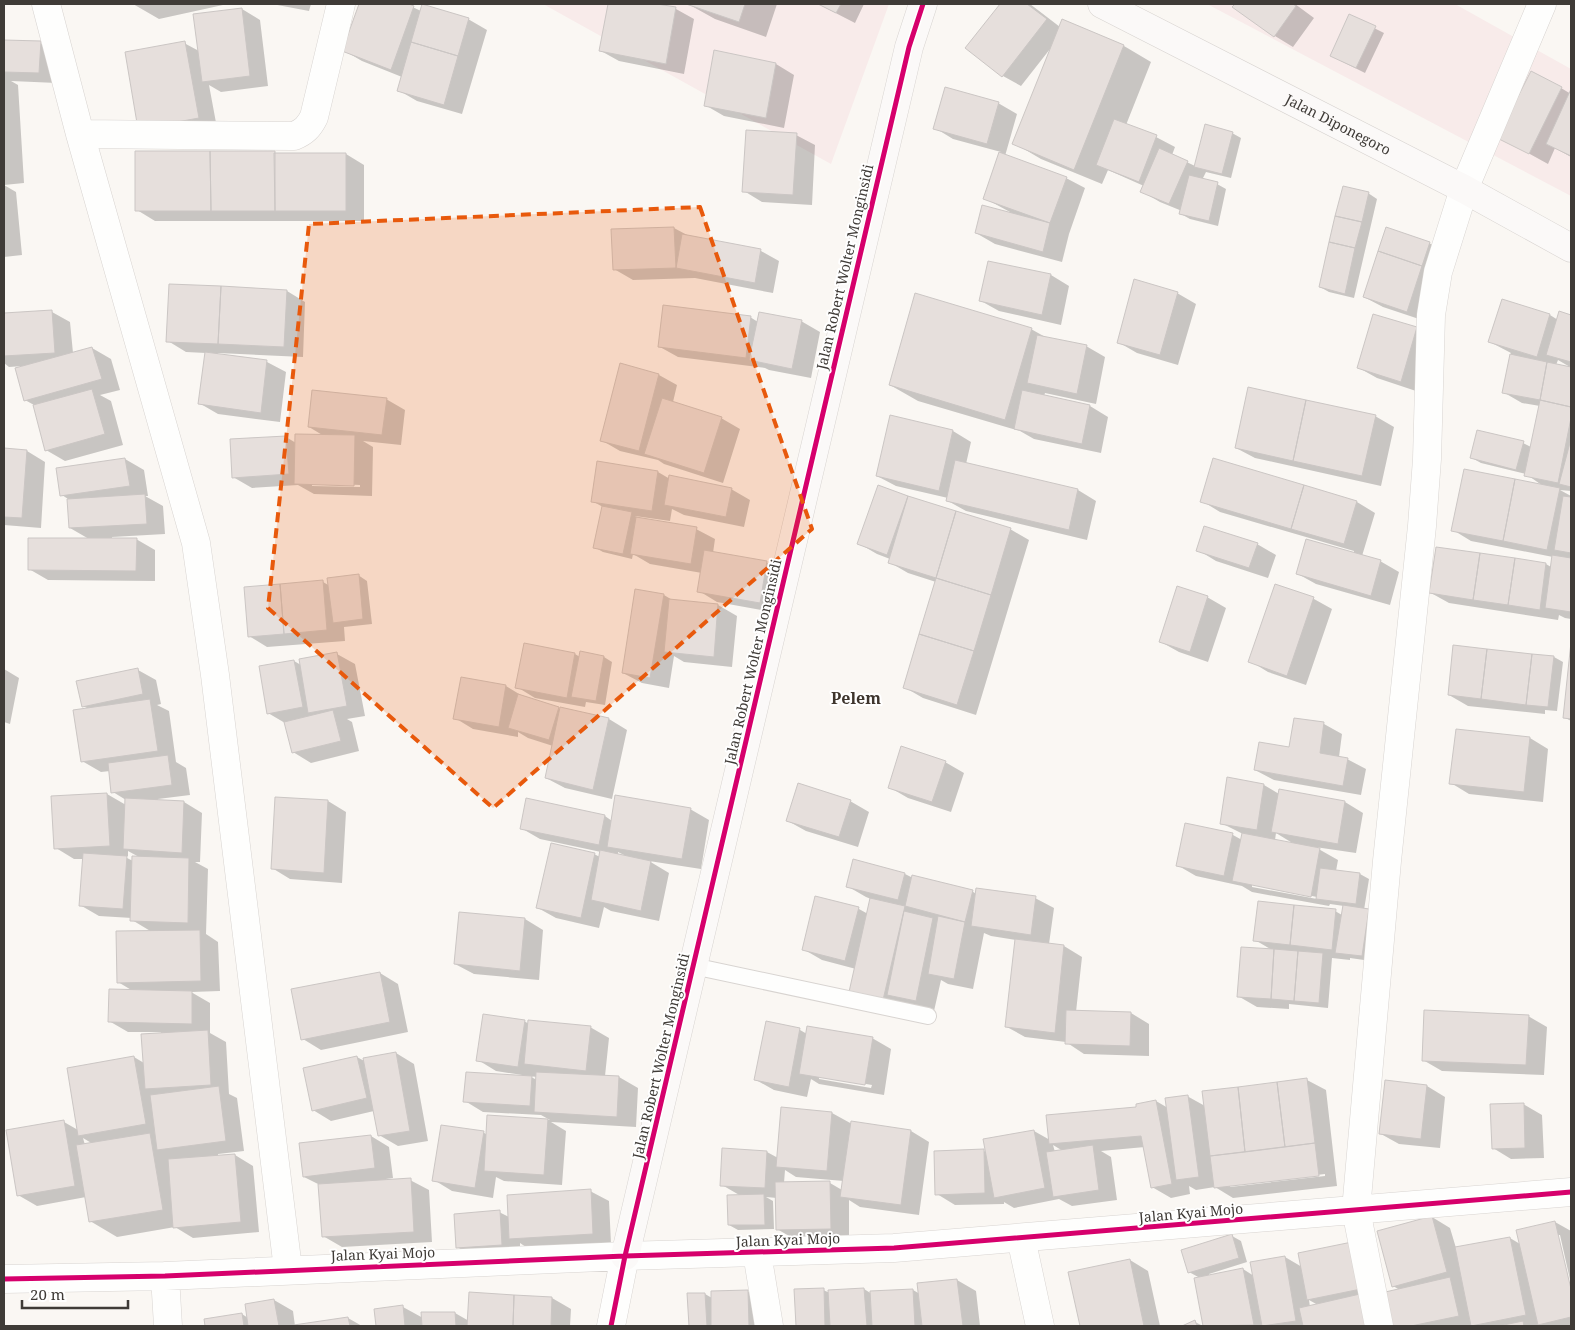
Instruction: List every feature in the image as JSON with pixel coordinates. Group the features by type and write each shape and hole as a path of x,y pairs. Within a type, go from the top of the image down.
{"street":[{"path":"46,4 80,134 196,543 215,675 288,1269"},
{"path":"80,134 294,136 303,132 310,125 314,117 342,4"},
{"name":"Jalan Robert Wolter Monginsidi","path":"611,1326 625,1256 908,47 923,4"},
{"name":"Jalan Diponegoro","path":"1102,4 1464,189 1571,248"},
{"path":"1379,1326 1356,1210 1387,861 1422,526 1431,316 1438,272 1464,189 1542,4"},
{"name":"Jalan Kyai Mojo","path":"4,1279 165,1276 288,1269 625,1256 894,1248 1571,1192"},
{"path":"1021,1238 1040,1326"},
{"path":"757,1253 769,1326"},
{"path":"165,1276 168,1326"}],"lane":[{"path":"693,966 928,1016"}],"highlighted area":[{"path":"700,207 812,529 493,808 268,608 309,224"}],"shaded area":[{"path":"543,4 889,4 831,164"},
{"path":"1207,4 1455,4 1571,69 1571,196"}],"building":[{"path":"359,4 409,4 414,6 391,70 342,51"},
{"path":"422,4 469,18 458,56 411,42"},
{"path":"608,4 657,4 676,7 666,64 599,51"},
{"path":"686,4 745,4 739,22"},
{"path":"818,4 841,4 836,13"},
{"path":"1000,4 1027,4 1047,19 1002,77 965,48"},
{"path":"1235,4 1293,4 1296,6 1274,37 1232,7"},
{"path":"242,8 250,76 202,82 193,14"},
{"path":"1349,14 1376,26 1356,68 1330,56"},
{"path":"1062,19 1124,45 1074,170 1012,144"},
{"path":"4,40 41,41 39,73 4,72"},
{"path":"185,41 199,118 138,129 125,52"},
{"path":"411,42 458,56 444,105 397,91"},
{"path":"714,50 776,63 766,118 704,106"},
{"path":"1531,71 1562,87 1529,154 1497,138"},
{"path":"945,87 999,102 987,144 933,129"},
{"path":"1571,89 1571,156 1546,144"},
{"path":"1114,119 1157,135 1139,182 1096,165"},
{"path":"1205,124 1233,132 1222,174 1194,167"},
{"path":"746,130 797,133 793,195 742,192"},
{"path":"1159,148 1188,161 1169,204 1140,192"},
{"path":"135,151 210,151 211,211 135,211"},
{"path":"210,151 275,151 275,211 211,211"},
{"path":"999,152 1067,177 1050,223 983,199"},
{"path":"274,153 346,153 346,211 275,211"},
{"path":"1189,175 1218,182 1209,221 1179,214"},
{"path":"1343,186 1369,192 1362,222 1335,216"},
{"path":"982,205 1050,223 1043,252 975,233"},
{"path":"1335,216 1362,222 1355,248 1329,242"},
{"path":"674,227 676,268 613,270 611,229"},
{"path":"1386,227 1430,242 1422,266 1378,251"},
{"path":"682,234 761,249 755,283 676,268"},
{"path":"1329,242 1355,248 1345,294 1319,287"},
{"path":"1378,251 1422,266 1407,312 1363,297"},
{"path":"988,261 1051,274 1042,315 979,301"},
{"path":"1134,279 1178,292 1160,355 1117,343"},
{"path":"169,284 221,286 218,344 166,342"},
{"path":"221,286 287,290 284,347 218,344"},
{"path":"915,293 1032,328 1005,420 889,385"},
{"path":"1502,299 1550,314 1537,357 1488,342"},
{"path":"663,305 751,316 746,358 658,347"},
{"path":"52,310 55,353 4,356 4,313"},
{"path":"1559,311 1571,315 1571,362 1546,355"},
{"path":"759,312 802,320 792,369 749,360"},
{"path":"1373,314 1417,327 1401,382 1357,368"},
{"path":"1037,335 1087,345 1077,394 1027,383"},
{"path":"92,347 102,379 24,401 15,368"},
{"path":"205,352 267,360 261,413 198,404"},
{"path":"1510,354 1547,362 1540,400 1502,393"},
{"path":"1547,362 1571,367 1571,407 1540,400"},
{"path":"620,363 659,374 639,451 600,441"},
{"path":"1248,387 1306,400 1293,461 1235,448"},
{"path":"92,389 105,434 45,451 33,405"},
{"path":"312,390 387,398 382,435 308,427"},
{"path":"1022,390 1090,405 1082,444 1014,429"},
{"path":"662,398 722,417 704,473 644,454"},
{"path":"1306,400 1376,415 1362,476 1293,461"},
{"path":"1540,400 1571,407 1571,418 1558,483 1524,476"},
{"path":"890,415 953,430 939,491 876,476"},
{"path":"1477,430 1524,441 1516,470 1470,458"},
{"path":"295,434 355,435 354,486 294,484"},
{"path":"286,436 289,474 232,478 230,439"},
{"path":"1571,439 1571,487 1559,484"},
{"path":"4,448 27,450 22,518 4,517"},
{"path":"125,458 130,486 60,496 56,468"},
{"path":"1213,458 1304,485 1291,529 1200,502"},
{"path":"955,460 1078,489 1069,530 946,501"},
{"path":"597,461 658,471 652,511 591,502"},
{"path":"1464,469 1515,479 1503,541 1451,531"},
{"path":"669,475 732,488 726,517 664,505"},
{"path":"1515,479 1560,488 1547,550 1503,541"},
{"path":"878,485 908,496 887,555 857,544"},
{"path":"1304,485 1357,501 1344,544 1291,529"},
{"path":"145,494 147,524 69,528 67,499"},
{"path":"908,496 956,511 936,578 888,563"},
{"path":"1563,496 1571,497 1571,553 1554,550"},
{"path":"602,506 632,512 623,554 593,548"},
{"path":"956,511 1011,528 991,595 936,578"},
{"path":"636,517 697,527 691,564 630,554"},
{"path":"1204,526 1258,543 1249,568 1196,551"},
{"path":"28,538 137,538 136,571 28,570"},
{"path":"1306,539 1381,560 1371,596 1296,574"},
{"path":"1436,547 1480,553 1473,600 1429,593"},
{"path":"704,550 767,561 760,603 697,592"},
{"path":"1480,553 1515,558 1508,605 1473,600"},
{"path":"1552,555 1571,558 1571,612 1545,608"},
{"path":"1515,558 1546,563 1540,610 1508,605"},
{"path":"359,574 363,619 333,623 327,578"},
{"path":"936,578 991,595 974,651 919,634"},
{"path":"323,580 327,630 284,634 280,584"},
{"path":"280,584 284,634 248,637 244,587"},
{"path":"1275,584 1314,597 1287,676 1248,662"},
{"path":"1177,586 1208,596 1190,652 1159,642"},
{"path":"635,589 664,594 650,678 622,673"},
{"path":"669,599 718,604 714,657 664,652"},
{"path":"919,634 974,651 957,705 903,688"},
{"path":"1571,642 1571,719 1563,718"},
{"path":"524,643 575,653 567,698 515,688"},
{"path":"1453,645 1487,649 1481,699 1448,695"},
{"path":"1487,649 1532,654 1526,705 1481,699"},
{"path":"580,651 604,656 596,701 571,697"},
{"path":"337,652 347,706 308,713 299,659"},
{"path":"1532,654 1554,656 1548,707 1526,705"},
{"path":"294,660 303,707 267,714 259,666"},
{"path":"138,668 143,694 82,707 76,681"},
{"path":"461,677 506,685 499,727 453,719"},
{"path":"518,694 559,707 549,740 508,728"},
{"path":"150,699 158,751 81,762 73,710"},
{"path":"560,707 609,718 593,790 545,778"},
{"path":"333,710 341,741 292,753 284,722"},
{"path":"1294,718 1324,722 1320,753 1348,758 1343,786 1254,770 1259,742 1289,747"},
{"path":"1456,729 1530,737 1524,792 1449,784"},
{"path":"901,746 946,761 932,802 888,788"},
{"path":"168,755 172,785 111,793 108,763"},
{"path":"1227,777 1264,784 1257,830 1220,824"},
{"path":"798,783 851,800 839,837 786,821"},
{"path":"1279,789 1345,801 1338,844 1271,832"},
{"path":"107,793 110,846 54,849 51,796"},
{"path":"615,795 691,808 682,859 607,847"},
{"path":"275,797 328,800 324,873 271,869"},
{"path":"125,798 184,801 182,853 123,849"},
{"path":"526,798 605,815 599,845 520,829"},
{"path":"1185,823 1233,833 1224,876 1176,866"},
{"path":"1242,833 1320,848 1311,897 1232,881"},
{"path":"551,843 595,853 581,918 536,908"},
{"path":"600,850 651,861 641,911 591,900"},
{"path":"83,853 127,856 123,909 79,906"},
{"path":"132,856 189,858 188,923 130,921"},
{"path":"853,859 905,873 898,900 846,887"},
{"path":"1320,868 1360,873 1356,904 1316,899"},
{"path":"912,875 973,890 965,922 905,906"},
{"path":"976,888 1036,896 1031,935 971,926"},
{"path":"815,896 859,907 845,961 802,950"},
{"path":"870,898 905,906 883,1000 849,992"},
{"path":"1258,901 1294,905 1290,945 1253,941"},
{"path":"1294,905 1336,909 1332,950 1290,945"},
{"path":"1343,905 1369,909 1362,956 1335,953"},
{"path":"904,911 933,918 916,1001 887,995"},
{"path":"459,912 525,918 520,971 454,964"},
{"path":"938,916 965,922 954,979 928,974"},
{"path":"200,930 201,981 117,983 116,931"},
{"path":"1015,939 1064,945 1055,1033 1005,1027"},
{"path":"1241,947 1274,949 1271,999 1237,997"},
{"path":"1274,949 1298,951 1294,1001 1271,999"},
{"path":"1298,951 1323,953 1319,1003 1294,1001"},
{"path":"380,972 390,1022 301,1040 291,989"},
{"path":"109,989 192,991 192,1024 108,1022"},
{"path":"1066,1010 1131,1012 1130,1046 1065,1044"},
{"path":"1424,1010 1529,1015 1526,1065 1422,1061"},
{"path":"483,1014 525,1020 518,1067 476,1061"},
{"path":"528,1020 591,1026 586,1071 524,1064"},
{"path":"766,1021 800,1028 789,1087 754,1080"},
{"path":"807,1026 873,1037 865,1085 799,1074"},
{"path":"208,1030 211,1085 145,1089 141,1034"},
{"path":"396,1052 410,1131 378,1136 363,1058"},
{"path":"134,1056 146,1124 78,1136 67,1068"},
{"path":"357,1056 367,1098 312,1111 303,1068"},
{"path":"466,1072 532,1076 530,1106 463,1102"},
{"path":"536,1072 619,1076 617,1117 534,1112"},
{"path":"1307,1078 1315,1143 1285,1147 1277,1082"},
{"path":"1385,1080 1427,1085 1421,1139 1379,1134"},
{"path":"1277,1082 1285,1147 1245,1152 1238,1087"},
{"path":"219,1086 226,1141 157,1150 150,1095"},
{"path":"1238,1087 1245,1152 1210,1156 1202,1091"},
{"path":"1188,1095 1199,1177 1176,1180 1165,1098"},
{"path":"1156,1100 1172,1184 1151,1188 1141,1136 1049,1144 1046,1115 1136,1107 1136,1104"},
{"path":"1524,1103 1525,1148 1492,1149 1490,1104"},
{"path":"781,1107 832,1112 827,1171 776,1167"},
{"path":"487,1115 548,1119 544,1175 484,1171"},
{"path":"64,1120 75,1186 17,1196 6,1130"},
{"path":"851,1121 911,1130 901,1205 840,1197"},
{"path":"441,1125 484,1131 475,1188 432,1181"},
{"path":"1034,1130 1045,1188 994,1198 983,1139"},
{"path":"150,1133 163,1210 89,1222 76,1145"},
{"path":"371,1135 375,1168 303,1177 299,1143"},
{"path":"1315,1143 1319,1176 1214,1188 1210,1156"},
{"path":"1093,1145 1099,1190 1053,1197 1046,1152"},
{"path":"722,1148 767,1151 765,1188 720,1186"},
{"path":"984,1149 985,1193 935,1195 934,1151"},
{"path":"235,1154 241,1222 173,1228 168,1159"},
{"path":"411,1178 414,1232 322,1237 318,1184"},
{"path":"830,1181 831,1229 776,1230 775,1182"},
{"path":"591,1189 593,1234 509,1239 507,1195"},
{"path":"764,1194 765,1225 728,1225 727,1195"},
{"path":"500,1210 502,1245 456,1248 454,1214"},
{"path":"1432,1216 1447,1272 1392,1287 1377,1231"},
{"path":"1555,1221 1571,1289 1571,1317 1538,1325 1516,1230"},
{"path":"1232,1234 1239,1258 1188,1273 1181,1250"},
{"path":"1510,1237 1526,1315 1471,1326 1455,1247"},
{"path":"1352,1242 1361,1289 1307,1300 1298,1253"},
{"path":"1285,1256 1296,1321 1262,1326 1250,1262"},
{"path":"1130,1259 1144,1326 1080,1326 1068,1272"},
{"path":"1243,1268 1254,1325 1203,1326 1194,1278"},
{"path":"1450,1277 1459,1316 1411,1326 1389,1326 1381,1293"},
{"path":"957,1279 963,1326 922,1326 917,1283"},
{"path":"824,1288 825,1326 796,1326 794,1289"},
{"path":"864,1288 867,1326 830,1326 828,1290"},
{"path":"913,1289 915,1326 872,1326 870,1291"},
{"path":"748,1290 749,1326 711,1326 711,1291"},
{"path":"469,1292 514,1295 513,1326 467,1326"},
{"path":"687,1293 705,1293 707,1326 689,1326"},
{"path":"1360,1294 1367,1326 1303,1326 1299,1308"},
{"path":"514,1295 552,1297 551,1326 513,1326"},
{"path":"274,1299 279,1326 248,1326 245,1304"},
{"path":"403,1305 405,1326 376,1326 374,1309"},
{"path":"421,1312 455,1312 456,1326 422,1326"},
{"path":"242,1313 244,1326 205,1326 204,1319"},
{"path":"348,1317 350,1326 287,1326"},
{"path":"1195,1320 1197,1326 1182,1326"},
{"path":"1523,1321 1524,1326 1499,1326"}],"cycle path":[{"path":"611,1326 625,1256 909,47 923,4"},
{"path":"4,1279 165,1276 625,1256 894,1248 1571,1192"}],"district":[{"name":"Pelem","path":"856,698"}]}
